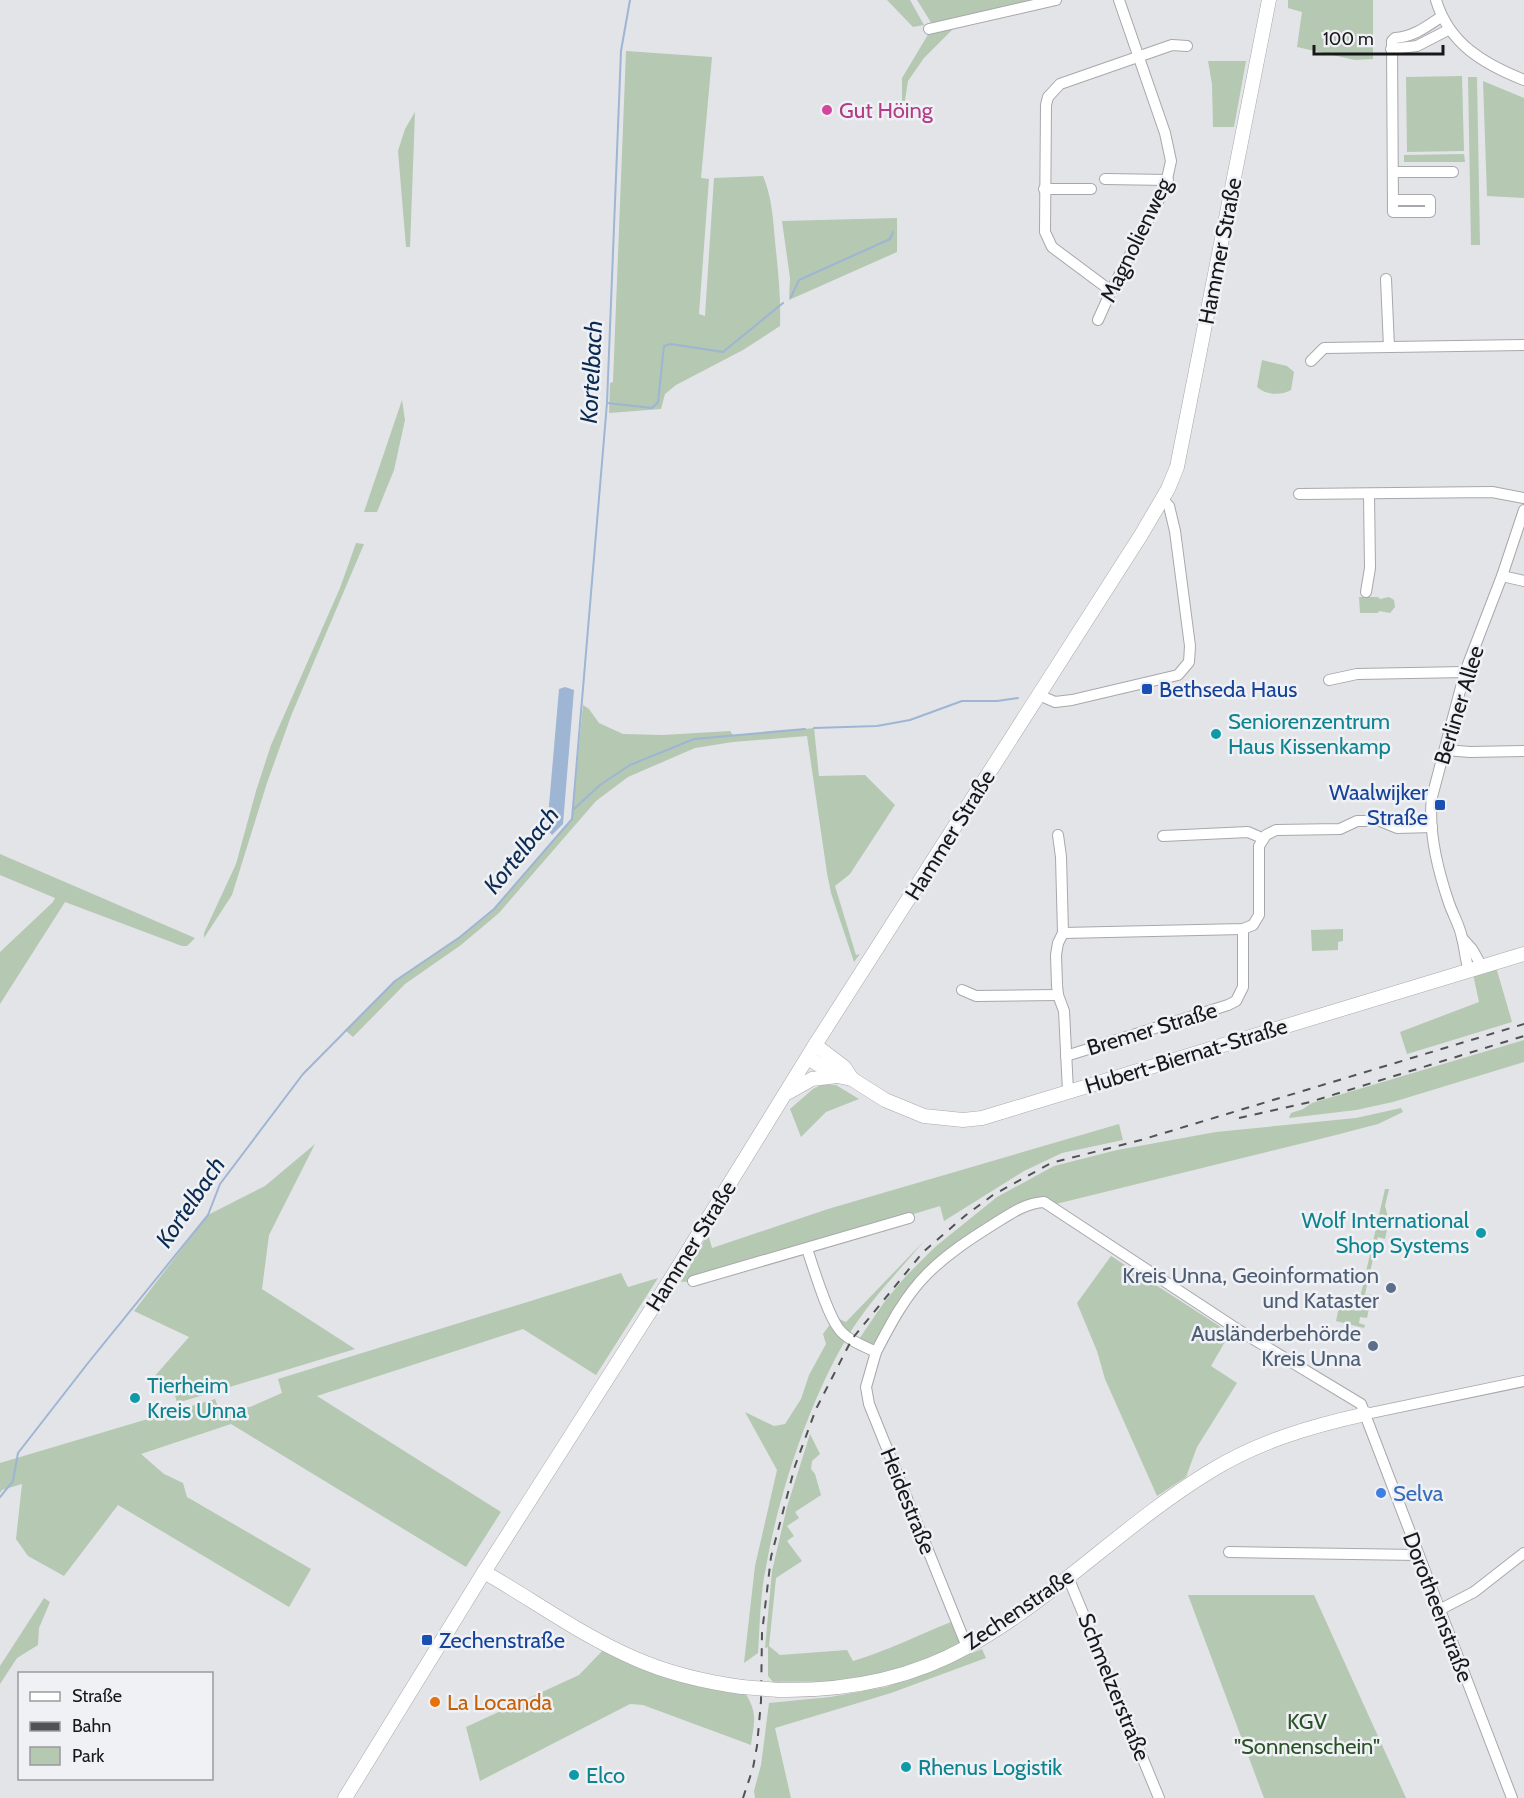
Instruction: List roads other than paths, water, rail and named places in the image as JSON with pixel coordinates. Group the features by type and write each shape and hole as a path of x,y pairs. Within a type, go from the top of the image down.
{"main road":[{"name":"Hammer Straße","path":"345,1798 484,1572 672,1277 815,1046 1163,500 1177,467 1182,444 1269,0"},
{"name":"Hubert-Biernat-Straße","path":"808,1058 837,1076 852,1079 885,1100 924,1116 943,1120 982,1118 1524,954"},
{"name":"Hubert-Biernat-Straße","path":"815,1046 844,1067 852,1079"},
{"path":"786,1094 812,1078 837,1076"},
{"name":"Zechenstraße","path":"484,1572 568,1624 636,1659 703,1681 742,1688 779,1690 829,1689 869,1683 920,1667 967,1647 1018,1616 1182,1489 1232,1459 1299,1431 1366,1414"}],"street":[{"path":"929,29 1056,0"},
{"name":"Magnolienweg","path":"1098,320 1153,213 1168,180 1171,161 1169,148 1119,0"},
{"path":"1436,0 1441,17 1449,30 1466,48 1502,72 1524,80"},
{"path":"1393,200 1391,54 1393,39 1421,31 1441,17"},
{"path":"1391,54 1417,46 1449,30"},
{"path":"1111,291 1052,247 1048,241 1044,223 1046,105 1053,89 1060,84 1172,45 1187,46"},
{"path":"1393,172 1453,172"},
{"path":"1105,179 1168,180"},
{"path":"1044,189 1091,189"},
{"path":"1386,279 1389,302 1389,347"},
{"path":"1311,361 1324,348 1524,345"},
{"path":"1299,494 1492,492 1524,498"},
{"path":"1366,592 1370,568 1369,494"},
{"path":"1038,695 1055,702 1072,700 1178,675 1189,662 1190,646 1175,531 1169,506 1163,500"},
{"name":"Berliner Allee","path":"1475,968 1464,954 1462,938 1442,879 1432,827 1432,797 1465,672 1502,576 1524,510"},
{"path":"1502,576 1524,581"},
{"path":"1329,680 1357,674 1465,672"},
{"path":"1445,750 1524,751"},
{"path":"1063,933 1243,929 1253,925 1259,915 1259,846 1262,838 1276,830 1340,829 1357,821 1380,821 1396,828 1432,827"},
{"path":"1163,836 1248,832 1262,838"},
{"path":"1058,835 1062,856 1063,933 1056,955 1058,995 1064,1011 1068,1092"},
{"name":"Bremer Straße","path":"1065,1056 1228,1005 1236,1000 1243,987 1243,929"},
{"path":"962,990 976,996 1058,995"},
{"path":"807,1249 833,1320 840,1331 876,1352 899,1310 926,1275 965,1242 1007,1216 1032,1203 1044,1202 1247,1336 1361,1404 1366,1414"},
{"path":"693,1281 909,1218"},
{"name":"Heidestraße","path":"876,1352 866,1387 869,1404 967,1647"},
{"name":"Zechenstraße","path":"1366,1414 1524,1381"},
{"name":"Dorotheenstraße","path":"1366,1414 1512,1798"},
{"path":"1229,1552 1418,1555"},
{"path":"1441,1609 1474,1592 1524,1553"},
{"name":"Schmelzerstraße","path":"1068,1577 1159,1798"}],"water":[{"path":"565,687 574,690 563,824 552,835 547,829 559,689"}],"waterway":[{"name":"Kortelbach","path":"0,1497 13,1481 18,1453 208,1215 220,1184 303,1074 395,981 460,937 494,909 572,819 607,403 621,51 630,0"},
{"path":"791,297 799,280 890,239 893,232"},
{"path":"607,403 652,408 658,402 664,346 671,344 723,352 783,303"},
{"path":"814,728 877,726 910,720 962,701 997,701 1018,698"},
{"path":"574,809 600,785 630,765 694,739 805,729"}],"railway":[{"path":"743,1798 753,1768 757,1746 761,1701 762,1633 771,1557 795,1466 816,1409 852,1339 923,1252 993,1195 1051,1163 1141,1140 1524,1024"},
{"path":"1239,1118 1310,1102 1524,1036"}],"place":[{"name":"Gut Höing","path":"827,110"},
{"name":"Bethseda Haus","path":"1147,689"},
{"name":"Seniorenzentrum Haus Kissenkamp","path":"1216,734"},
{"name":"Waalwijker Straße","path":"1440,805"},
{"name":"Wolf International Shop Systems","path":"1481,1233"},
{"name":"Kreis Unna, Geoinformation und Kataster","path":"1391,1288"},
{"name":"Ausländerbehörde Kreis Unna","path":"1373,1346"},
{"name":"Tierheim Kreis Unna","path":"135,1398"},
{"name":"Selva","path":"1381,1493"},
{"name":"Zechenstraße","path":"427,1640"},
{"name":"La Locanda","path":"435,1702"},
{"name":"Rhenus Logistik","path":"906,1767"},
{"name":"Elco","path":"574,1775"}],"park label":[{"name":"KGV \"Sonnenschein\"","path":"1307,1734"}]}
